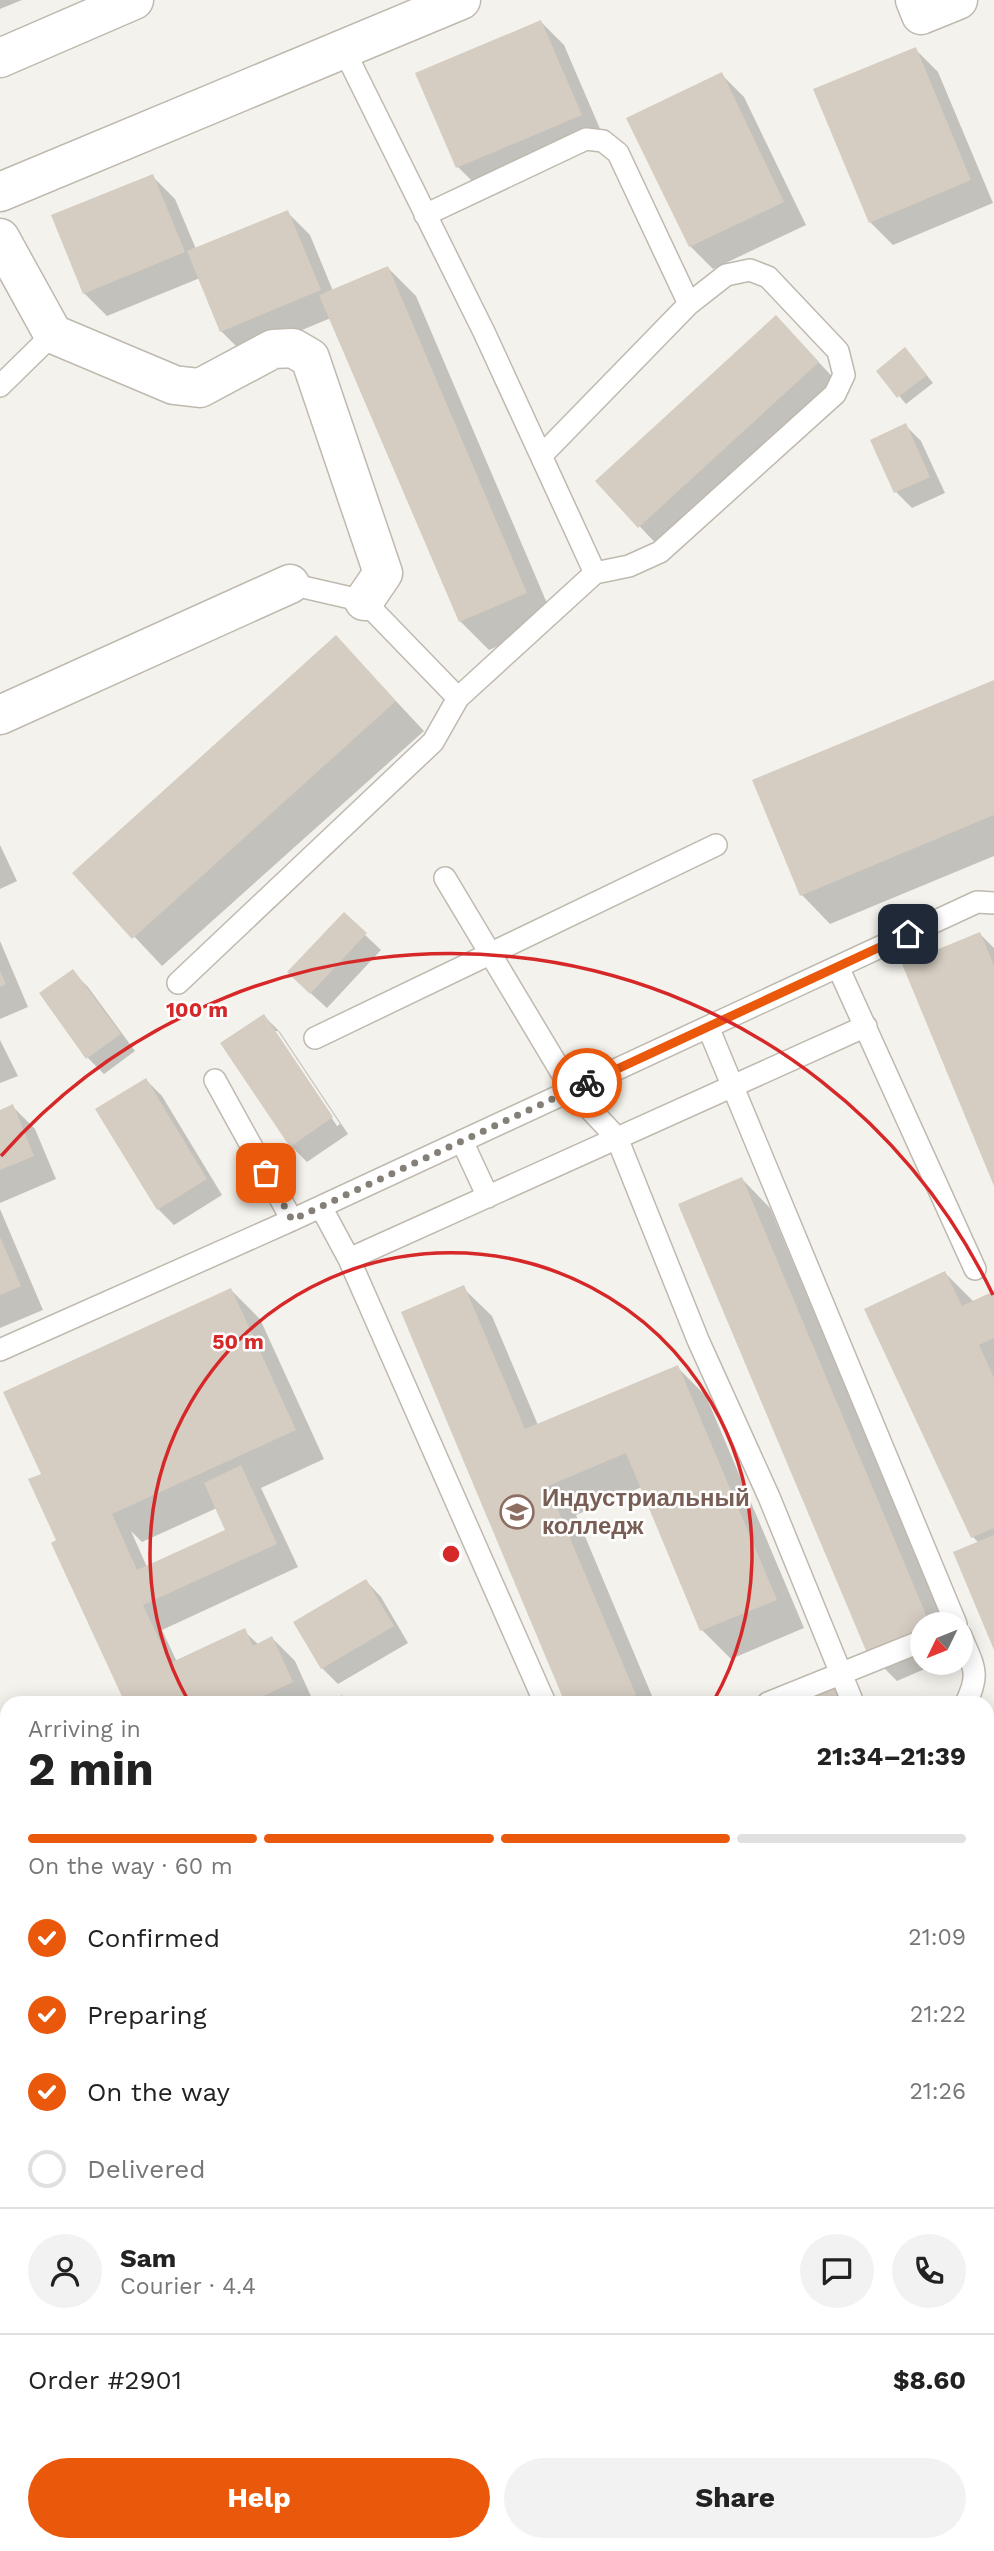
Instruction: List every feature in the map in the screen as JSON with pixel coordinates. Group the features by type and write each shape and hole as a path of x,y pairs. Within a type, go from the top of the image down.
{"street":[{"path":"0,58 134,0"},
{"path":"0,192 461,0"},
{"path":"915,0 921,15 958,0"},
{"path":"0,238 53,334 174,385 200,388 273,349 293,348 310,358 383,573 364,601"},
{"path":"0,715 290,584"}],"lane":[{"path":"343,48 542,456 595,573"},
{"path":"425,215 586,139 603,141 618,153 689,304"},
{"path":"178,982 433,742 458,698 595,573 629,566 660,552 835,394 844,375 838,351 768,277 750,270 726,275 689,304 542,456"},
{"path":"0,386 53,334"},
{"path":"290,584 364,601 458,698"},
{"path":"315,1038 716,845"},
{"path":"445,878 572,1090 617,1138 698,1340 769,1497 850,1696"},
{"path":"0,1350 321,1207 977,902 994,903"},
{"path":"838,967 975,1269"},
{"path":"708,1027 951,1612"},
{"path":"349,1259 866,1027"},
{"path":"215,1080 292,1220"},
{"path":"462,1141 488,1197"},
{"path":"321,1207 349,1259 542,1696"},
{"path":"785,1696 910,1646"},
{"path":"970,1696 976,1683 973,1667"}],"building":[{"path":"541,20 582,115 456,168 415,73"},
{"path":"916,47 971,180 869,223 813,89"},
{"path":"722,72 784,202 689,247 626,118"},
{"path":"153,174 185,252 83,294 51,215"},
{"path":"288,210 321,290 220,332 187,251"},
{"path":"388,266 527,593 459,622 319,295"},
{"path":"776,315 819,362 638,528 595,481"},
{"path":"905,347 927,375 897,398 876,371"},
{"path":"906,423 930,477 894,493 870,440"},
{"path":"336,635 396,701 132,939 72,873"},
{"path":"994,680 994,815 800,896 752,780"},
{"path":"344,912 367,933 310,994 287,972"},
{"path":"980,932 994,966 994,1186 902,964"},
{"path":"73,969 121,1034 86,1059 39,993"},
{"path":"0,971 6,984 0,987"},
{"path":"264,1014 333,1117 290,1147 220,1043"},
{"path":"146,1078 207,1179 157,1210 95,1109"},
{"path":"13,1104 34,1156 0,1170 0,1110"},
{"path":"742,1177 925,1612 910,1612 910,1635 867,1653 678,1204"},
{"path":"0,1237 21,1286 0,1295"},
{"path":"945,1271 962,1306 994,1291 994,1338 979,1345 994,1378 994,1528 971,1538 864,1309"},
{"path":"464,1285 525,1429 678,1365 777,1600 700,1631 626,1453 548,1486 636,1695 562,1696 401,1312"},
{"path":"231,1288 296,1430 112,1514 137,1570 225,1530 204,1483 241,1465 277,1544 143,1605 170,1663 245,1628 253,1646 272,1636 293,1682 264,1696 122,1696 51,1543 56,1540 28,1479 41,1474 3,1392"},
{"path":"994,1535 994,1650 953,1552"},
{"path":"366,1579 394,1626 321,1669 293,1622"},
{"path":"833,1683 838,1696 802,1696"}],"way so far":[{"path":"266,1173 292,1220 587,1083"}],"place":[{"name":"Индустриальный колледж","path":"517,1512"}],"route":[{"path":"587,1083 908,934"}]}
